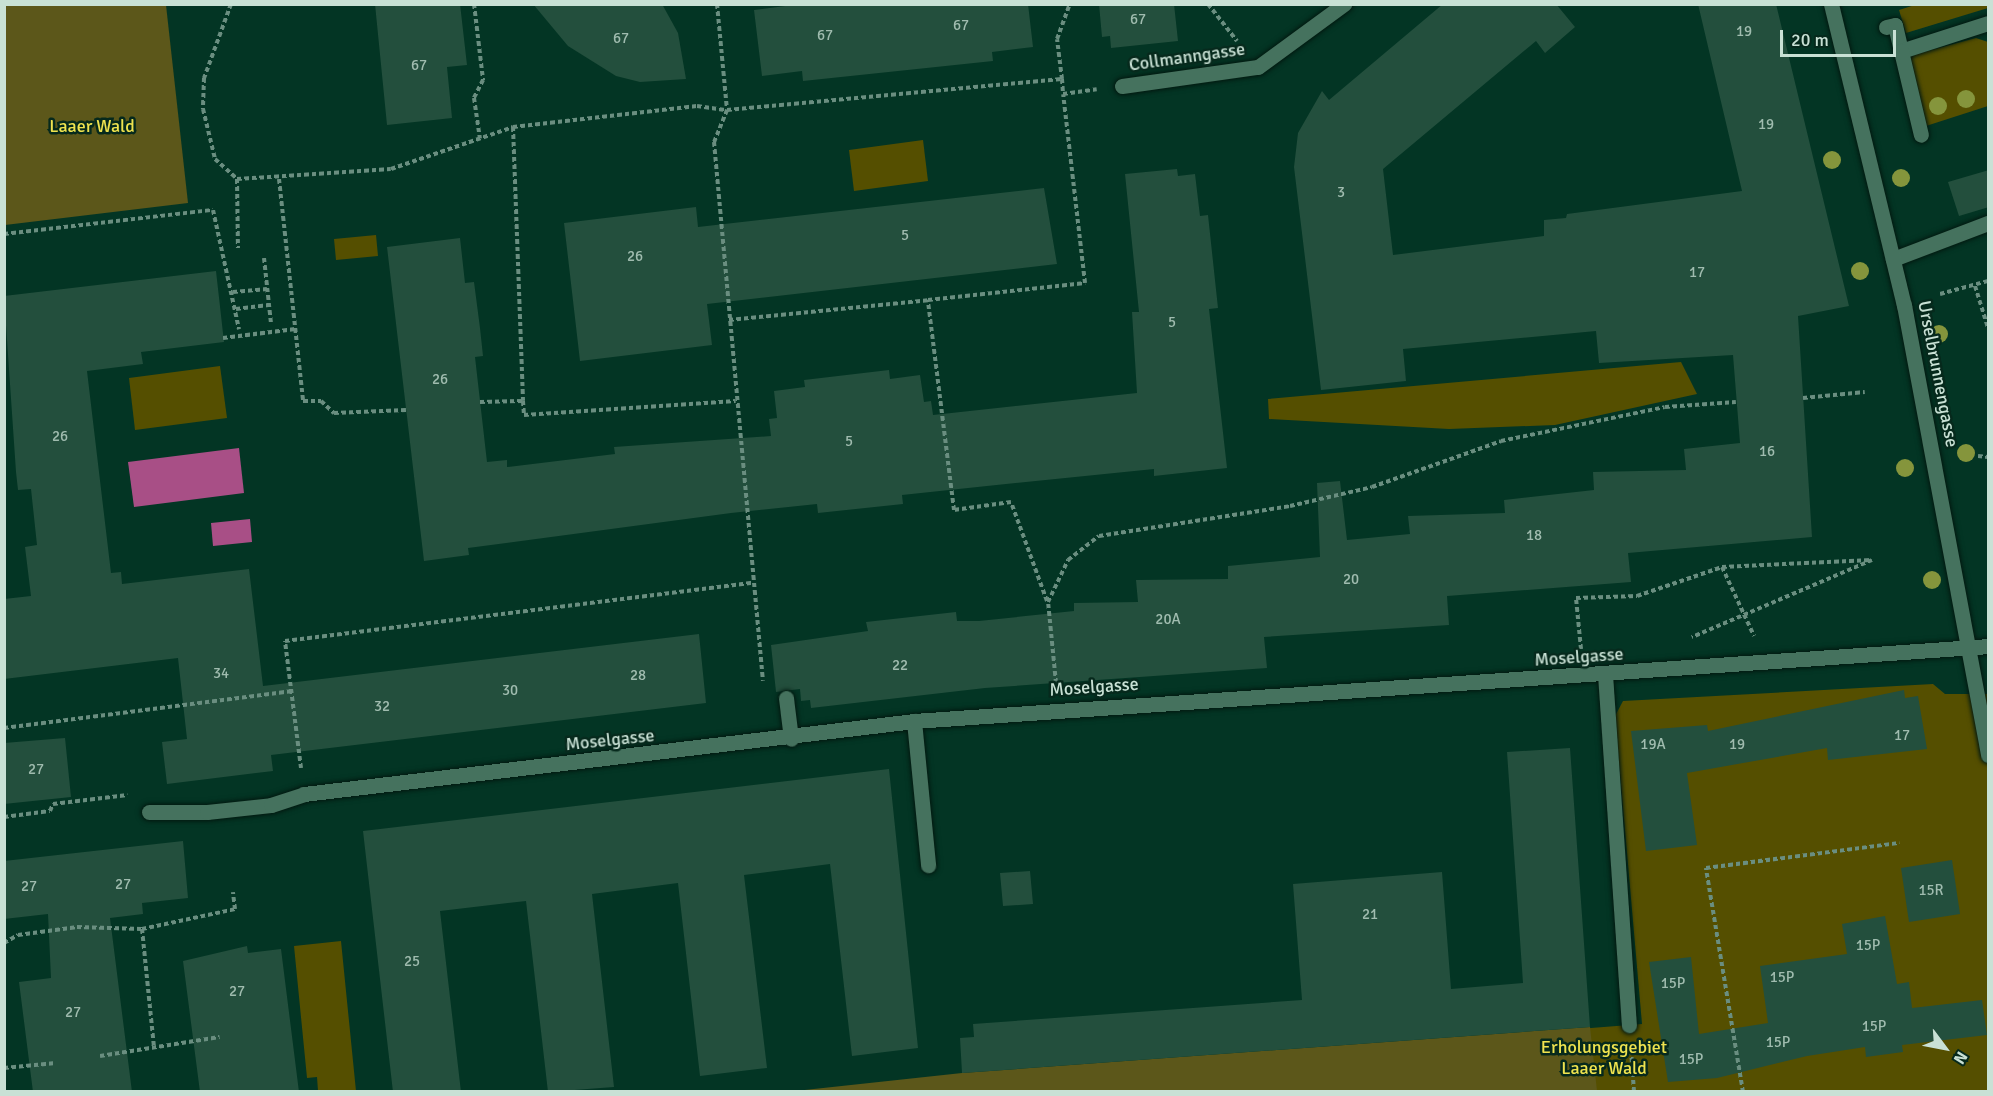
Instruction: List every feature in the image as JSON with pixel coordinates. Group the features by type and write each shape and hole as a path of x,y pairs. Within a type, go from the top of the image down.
{"street":[{"name":"Collmanngasse","path":"1122,86 1258,66 1344,4"},
{"name":"Urselbrunnengasse","path":"1831,4 1893,259 1972,646 1989,755"},
{"path":"1901,51 1989,23"},
{"path":"1886,27 1895,25 1921,135"},
{"path":"1893,259 1989,223"},
{"name":"Moselgasse","path":"149,812 207,812 271,806 304,794 791,739 914,721 1058,708 1605,674 1989,646"},
{"path":"1605,674 1629,1025"},
{"path":"786,698 791,739"},
{"path":"914,721 928,865"}],"path":[{"path":"231,4 204,78 202,109 215,159 237,179 391,169 513,127 697,106 727,110 1062,79"},
{"path":"474,4 483,80 474,98 480,139"},
{"path":"717,4 727,110 714,142 764,688"},
{"path":"729,320 1085,283 1057,39 1070,4"},
{"path":"1208,4 1258,66"},
{"path":"1063,94 1122,86"},
{"path":"513,127 524,416 736,401"},
{"path":"279,178 303,401 321,401 334,413 406,410"},
{"path":"237,179 238,248"},
{"path":"4,234 213,210 233,292 239,329"},
{"path":"264,258 271,323"},
{"path":"1940,294 1989,281"},
{"path":"1975,286 1989,328"},
{"path":"233,292 267,289"},
{"path":"928,300 954,510 1011,502 1048,602 1058,708"},
{"path":"236,309 269,304"},
{"path":"224,338 295,329"},
{"path":"1803,398 1866,392"},
{"path":"480,402 523,401"},
{"path":"1048,602 1068,561 1099,536 1119,529 1290,507 1372,487 1501,441 1665,407 1736,402"},
{"path":"1978,456 1989,457"},
{"path":"1580,640 1576,598 1637,596 1722,567 1872,560 1679,643"},
{"path":"1722,567 1754,637"},
{"path":"304,794 285,641 753,583"},
{"path":"4,729 291,691"},
{"path":"4,817 50,811 53,804 131,794"},
{"path":"1743,1092 1706,868 1899,843"},
{"path":"4,943 18,935 77,927 142,929 235,909 233,892"},
{"path":"142,929 154,1047"},
{"path":"1629,1025 1634,1092"},
{"path":"100,1056 220,1037"},
{"path":"4,1068 56,1063"}],"green space":[{"path":"1918,4 1988,4 1988,8 1906,33 1899,10"},
{"name":"Laaer Wald","path":"4,5 166,5 188,203 5,225"},
{"path":"1976,38 1988,42 1988,106 1926,126 1909,56"},
{"path":"923,140 928,181 854,191 849,150"},
{"path":"376,235 378,256 336,260 334,239"},
{"path":"1681,362 1697,394 1555,425 1449,429 1269,419 1268,399"},
{"path":"220,366 227,418 135,430 129,378"},
{"path":"1933,684 1945,694 1988,694 1988,1091 786,1092 1642,1024 1615,716 1623,701"},
{"path":"341,941 356,1091 318,1091 317,1077 307,1078 294,946"},
{"name":"Erholungsgebiet Laaer Wald","path":"1590,1027 1597,1091 786,1092 962,1073"}],"shaded area":[{"path":"239,448 244,493 134,507 128,462"},
{"path":"250,519 252,542 213,546 211,523"}],"building":[{"path":"375,4 460,4 467,65 447,67 452,118 387,125"},
{"path":"533,4 662,4 678,33 686,79 640,82 616,76 568,46"},
{"path":"801,4 1028,4 1033,47 992,52 993,61 803,81 802,71 762,76 754,10"},
{"path":"1099,4 1174,4 1178,41 1111,48 1110,36 1102,37"},
{"path":"1443,4 1556,4 1575,27 1545,53 1536,41 1383,169 1393,255 1544,236 1544,220 1566,218 1567,214 1742,191 1698,4 1776,4 1849,306 1798,316 1812,537 1628,553 1631,582 1447,596 1449,625 1264,637 1267,668 985,688 811,708 810,700 801,701 800,689 776,692 771,645 868,631 866,622 956,612 957,621 979,621 1074,611 1074,603 1138,602 1136,580 1228,579 1228,566 1320,557 1317,483 1340,481 1347,540 1410,534 1408,516 1505,513 1504,500 1594,490 1593,472 1686,470 1684,449 1740,443 1733,355 1599,363 1596,331 1403,349 1406,381 1321,390 1294,167 1298,133 1322,91 1329,100"},
{"path":"1177,169 1178,176 1195,174 1200,216 1208,215 1218,308 1209,309 1227,468 1154,476 1154,469 902,495 903,504 818,513 817,504 731,513 468,548 469,555 424,561 387,247 460,238 465,283 474,282 480,328 483,356 475,357 487,462 507,460 507,467 615,454 614,447 771,436 769,419 777,418 774,391 805,387 804,380 889,370 890,379 920,375 924,402 931,401 933,415 1137,393 1132,312 1139,312 1125,174"},
{"path":"1989,170 1989,207 1959,216 1948,182"},
{"path":"1044,188 1057,264 707,304 712,345 580,361 564,223 696,207 698,227"},
{"path":"216,271 224,342 141,352 143,364 87,371 111,573 121,572 122,584 249,569 263,686 699,634 706,703 271,755 273,771 167,784 162,742 187,739 178,658 4,679 4,599 31,596 25,547 37,545 31,489 18,490 4,296"},
{"path":"1904,690 1905,698 1918,696 1927,749 1828,760 1827,748 1687,773 1697,845 1646,851 1631,731 1707,725 1708,731"},
{"path":"65,738 71,797 4,804 4,743"},
{"path":"1570,748 1590,1027 962,1073 960,1038 974,1037 973,1024 1302,1000 1293,884 1442,872 1451,989 1523,983 1507,752"},
{"path":"889,769 918,1048 852,1056 830,864 744,875 767,1068 700,1076 678,883 592,894 614,1087 548,1092 526,901 440,911 461,1092 393,1092 363,831"},
{"path":"183,841 188,898 142,903 143,914 110,918 132,1092 33,1092 19,982 51,978 48,914 4,919 4,861"},
{"path":"1952,860 1960,914 1909,922 1901,868"},
{"path":"1030,871 1033,904 1003,906 1000,873"},
{"path":"1885,916 1897,984 1909,982 1912,1008 1982,1000 1987,1035 1902,1045 1903,1052 1866,1057 1865,1047 1807,1056 1717,1078 1668,1082 1649,962 1691,957 1699,1034 1768,1023 1760,966 1847,954 1842,924"},
{"path":"247,946 248,953 281,949 299,1092 200,1092 183,961"}]}
